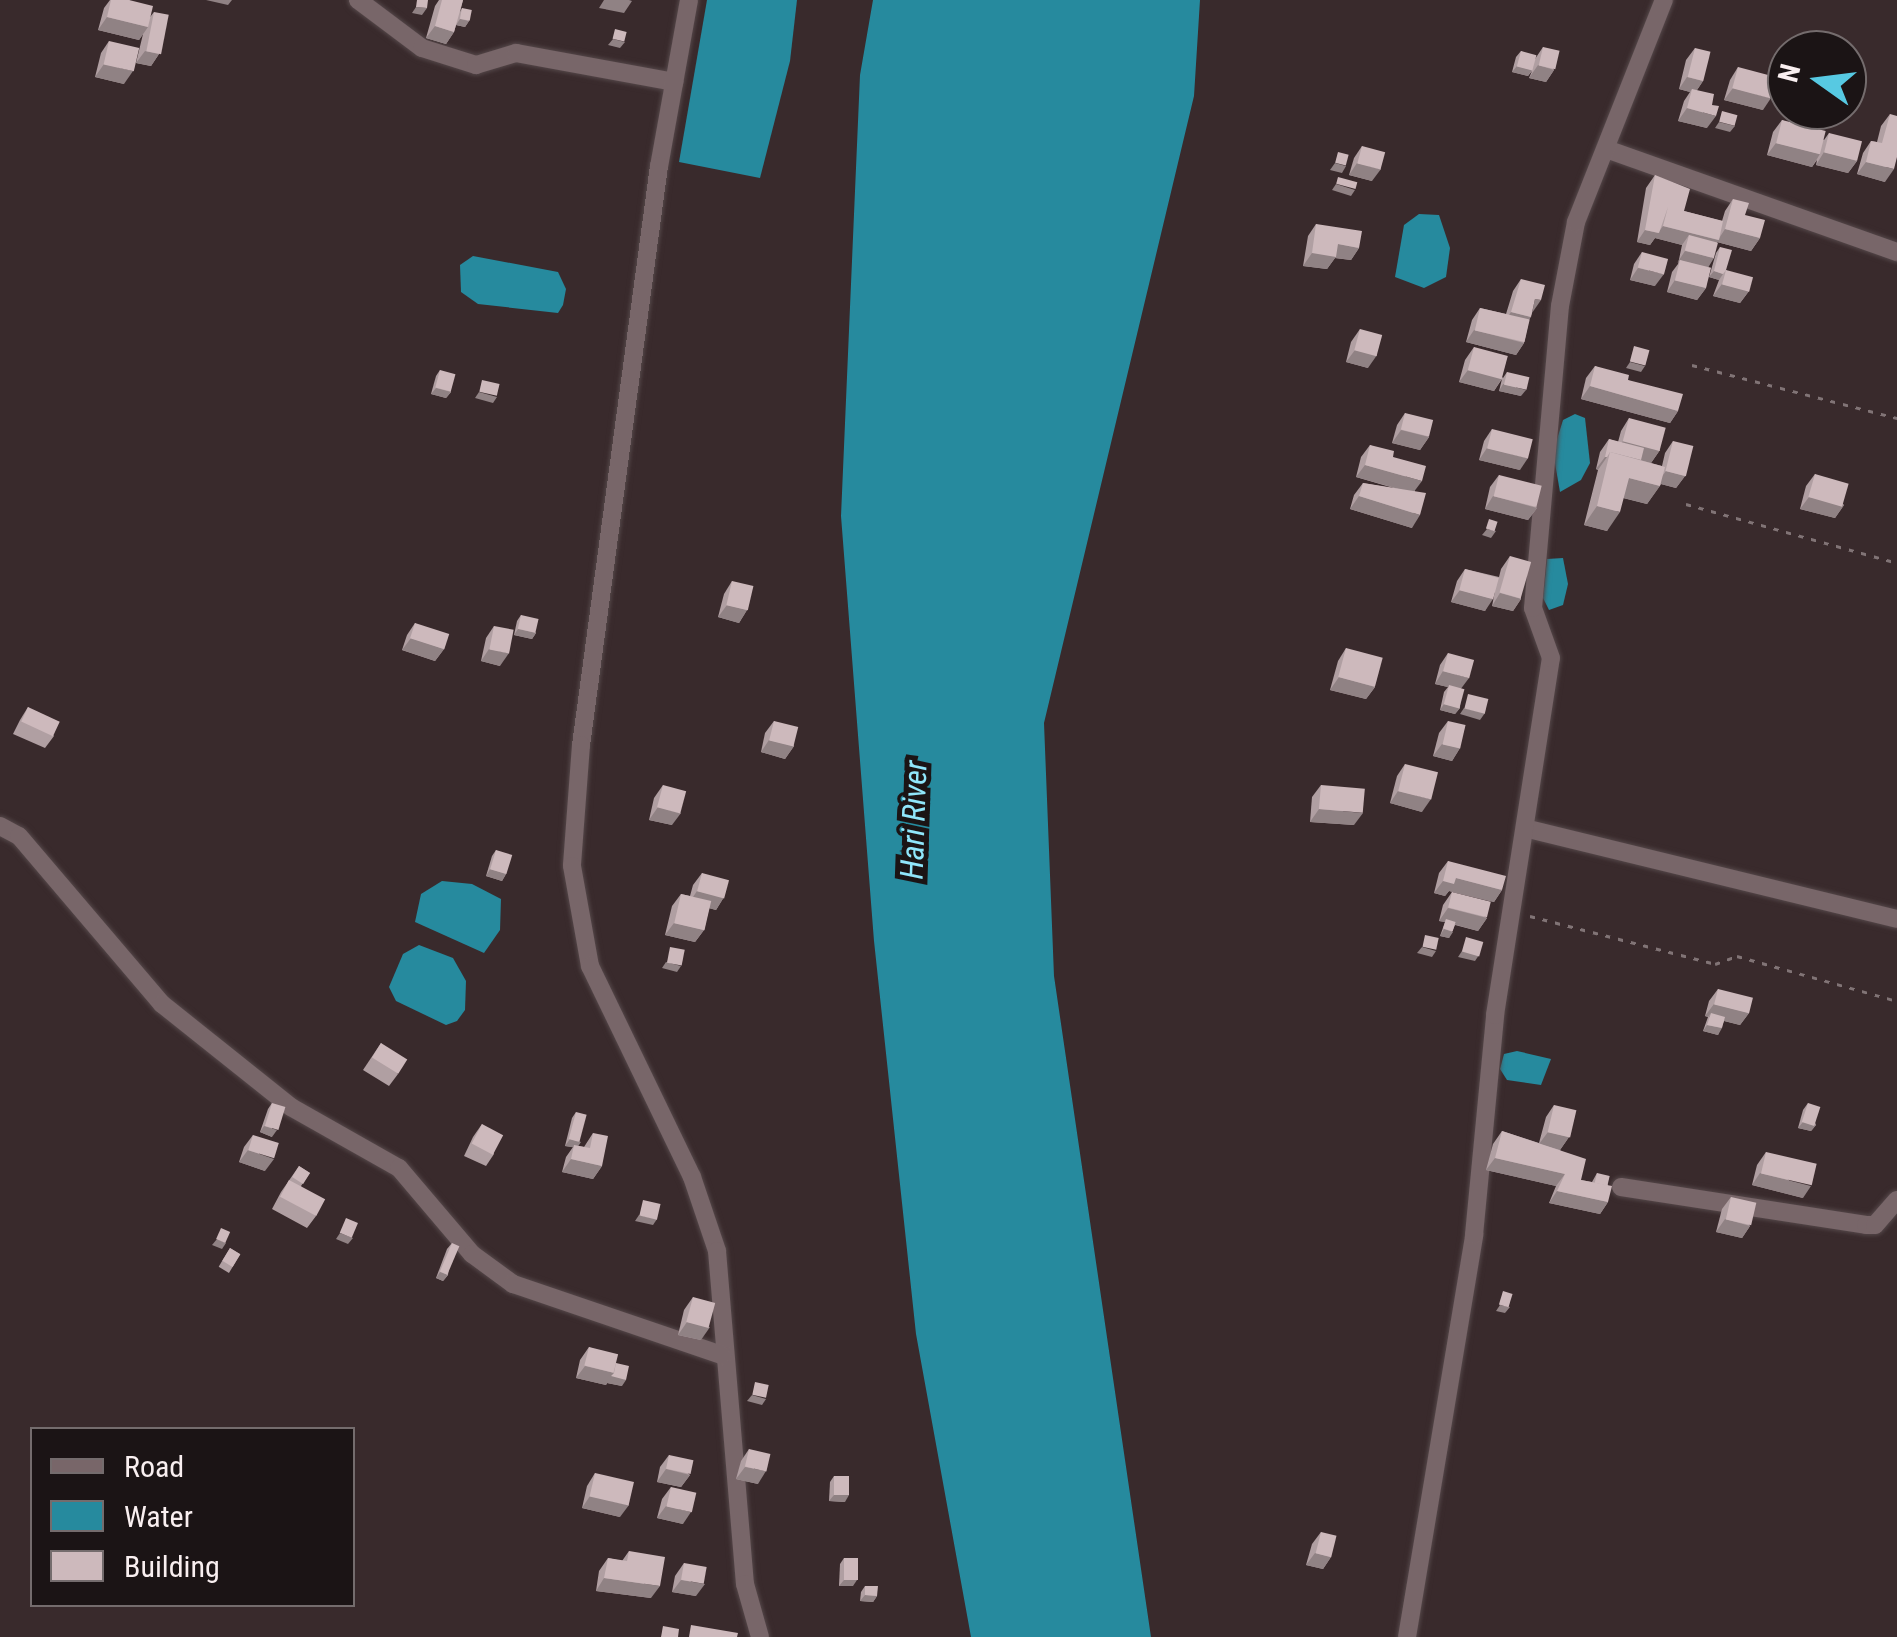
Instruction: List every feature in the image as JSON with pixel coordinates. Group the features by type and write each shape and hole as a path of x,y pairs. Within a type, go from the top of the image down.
{"street":[{"path":"358,0 422,48 476,65 516,52 674,82"},
{"path":"689,0 674,82 581,745 572,866 590,966 692,1177 717,1251 722,1354 745,1584 760,1637"},
{"path":"1407,1637 1474,1235 1482,1124 1551,658 1533,608 1560,306 1576,222 1609,150 1664,0"},
{"path":"1609,150 1897,252"},
{"path":"0,826 19,836 162,1004 291,1107 398,1168 472,1254 513,1284 722,1354"},
{"path":"1528,830 1897,919"},
{"path":"1621,1187 1866,1225 1875,1225 1897,1200"}],"path":[{"path":"1692,365 1897,418"},
{"path":"1686,504 1897,563"},
{"path":"1514,912 1715,964 1737,956 1897,1001"}],"water":[{"path":"707,0 797,0 790,61 760,178 679,162"},
{"name":"Hari River","path":"873,0 1200,0 1194,96 1044,723 1054,976 1151,1637 971,1637 916,1334 874,941 841,516 860,75"},
{"path":"1419,214 1439,215 1450,248 1446,277 1424,288 1395,277 1404,225"},
{"path":"473,256 558,272 566,289 563,305 558,313 478,304 461,292 460,265"},
{"path":"1575,414 1585,418 1590,463 1581,480 1560,492 1553,452 1563,420"},
{"path":"1563,558 1568,584 1563,605 1549,610 1543,598 1547,559"},
{"path":"442,881 472,884 501,899 500,930 484,953 415,922 421,894"},
{"path":"419,945 453,958 466,981 465,1010 457,1021 446,1025 396,1001 389,987 403,954"},
{"path":"1517,1051 1551,1059 1541,1085 1507,1080 1500,1069 1504,1054"}],"building":[{"path":"111,0 153,6 148,27 107,17"},
{"path":"417,0 428,0 427,8 416,7"},
{"path":"442,0 463,0 454,32 435,26"},
{"path":"462,8 472,10 470,21 460,19"},
{"path":"154,12 169,15 161,54 146,51"},
{"path":"615,29 627,32 624,42 613,39"},
{"path":"109,41 139,48 134,71 104,64"},
{"path":"1543,47 1560,51 1555,69 1539,66"},
{"path":"1695,48 1711,52 1703,81 1688,77"},
{"path":"1521,51 1536,55 1532,71 1517,66"},
{"path":"1738,67 1767,75 1767,98 1732,88"},
{"path":"1692,89 1714,94 1712,105 1719,106 1716,116 1687,108"},
{"path":"1722,111 1737,115 1735,126 1719,122"},
{"path":"1890,114 1897,116 1894,169 1866,162 1871,141 1882,143"},
{"path":"1780,130 1826,131 1820,154 1776,143"},
{"path":"1829,133 1862,141 1857,161 1824,152"},
{"path":"1362,146 1385,152 1381,170 1357,163"},
{"path":"1338,152 1349,155 1346,165 1335,163"},
{"path":"1655,175 1690,189 1684,211 1723,221 1719,240 1663,226 1668,207 1659,233 1645,230"},
{"path":"1338,177 1357,182 1356,189 1336,184"},
{"path":"1733,199 1749,203 1745,215 1765,220 1760,238 1725,229"},
{"path":"1316,224 1362,231 1359,248 1338,244 1336,257 1312,253"},
{"path":"1689,235 1718,243 1714,258 1685,250"},
{"path":"1720,247 1732,250 1723,274 1714,271"},
{"path":"1642,252 1668,259 1664,274 1638,267"},
{"path":"1680,260 1711,268 1706,288 1675,280"},
{"path":"1726,270 1753,277 1749,292 1722,284"},
{"path":"1521,279 1545,285 1541,300 1535,299 1531,317 1511,312"},
{"path":"1480,308 1530,319 1525,342 1475,330"},
{"path":"1360,329 1382,335 1377,356 1354,350"},
{"path":"1634,346 1649,350 1645,366 1630,361"},
{"path":"1474,347 1508,356 1502,379 1468,370"},
{"path":"1595,366 1629,375 1628,380 1683,394 1678,411 1590,386"},
{"path":"440,370 455,374 451,392 435,387"},
{"path":"1507,372 1529,377 1526,390 1504,385"},
{"path":"482,380 500,384 497,396 479,392"},
{"path":"1405,413 1433,420 1429,437 1401,429"},
{"path":"1629,418 1666,428 1659,451 1623,441"},
{"path":"1492,429 1533,439 1528,459 1487,448"},
{"path":"1609,439 1644,448 1641,460 1610,452 1605,457"},
{"path":"1673,441 1693,446 1686,476 1666,471"},
{"path":"1370,445 1394,451 1393,457 1426,466 1422,481 1365,465"},
{"path":"1610,452 1665,467 1660,486 1629,478 1620,512 1597,506"},
{"path":"1815,474 1849,484 1842,507 1808,497"},
{"path":"1499,475 1542,486 1536,507 1494,496"},
{"path":"1363,483 1426,493 1420,515 1359,496"},
{"path":"1489,519 1498,522 1494,531 1486,529"},
{"path":"1510,556 1531,562 1521,599 1500,593"},
{"path":"1465,569 1499,578 1493,599 1459,590"},
{"path":"732,581 753,586 748,610 726,605"},
{"path":"521,615 539,619 535,633 518,629"},
{"path":"415,623 449,634 444,649 410,638"},
{"path":"494,626 514,630 509,653 489,650"},
{"path":"1346,648 1383,658 1375,687 1338,677"},
{"path":"1448,653 1474,660 1469,678 1443,671"},
{"path":"1449,685 1464,689 1459,708 1444,704"},
{"path":"1468,694 1488,699 1485,714 1464,709"},
{"path":"28,707 60,722 53,736 21,722"},
{"path":"774,721 798,727 793,746 769,740"},
{"path":"1448,721 1466,725 1460,748 1443,744"},
{"path":"1405,764 1438,772 1431,799 1398,791"},
{"path":"663,785 686,791 680,813 657,807"},
{"path":"1321,785 1365,789 1363,813 1319,809"},
{"path":"496,850 512,855 506,874 490,869"},
{"path":"1448,861 1506,876 1502,890 1456,878 1454,884 1443,881"},
{"path":"702,873 729,880 724,899 697,891"},
{"path":"1452,892 1491,902 1487,917 1448,908"},
{"path":"681,894 711,901 704,930 674,923"},
{"path":"1446,919 1456,922 1453,931 1443,929"},
{"path":"1425,935 1439,938 1436,950 1423,947"},
{"path":"1466,937 1483,942 1479,956 1462,951"},
{"path":"670,947 685,950 682,966 667,963"},
{"path":"1718,989 1753,998 1749,1013 1714,1005"},
{"path":"1711,1013 1725,1017 1722,1028 1707,1025"},
{"path":"381,1043 407,1059 398,1074 372,1057"},
{"path":"272,1103 285,1107 278,1130 265,1126"},
{"path":"1808,1103 1820,1107 1814,1126 1802,1122"},
{"path":"1554,1105 1576,1110 1570,1137 1548,1132"},
{"path":"576,1112 587,1115 579,1142 569,1139"},
{"path":"482,1124 503,1135 493,1155 472,1143"},
{"path":"1502,1131 1586,1159 1581,1180 1612,1186 1608,1202 1557,1191 1565,1174 1495,1158"},
{"path":"593,1133 608,1136 602,1166 571,1159 574,1145 590,1148"},
{"path":"253,1135 279,1143 274,1158 248,1150"},
{"path":"1766,1152 1817,1164 1812,1185 1761,1173"},
{"path":"299,1166 310,1173 303,1184 292,1177"},
{"path":"1597,1173 1610,1176 1607,1186 1595,1183"},
{"path":"289,1180 325,1199 316,1216 280,1197"},
{"path":"1731,1197 1756,1203 1751,1225 1726,1219"},
{"path":"643,1200 661,1204 657,1220 639,1216"},
{"path":"346,1218 358,1223 352,1238 340,1233"},
{"path":"221,1228 230,1232 225,1243 216,1239"},
{"path":"452,1243 459,1246 447,1275 440,1272"},
{"path":"230,1248 240,1254 233,1267 222,1261"},
{"path":"1503,1291 1513,1294 1508,1307 1499,1304"},
{"path":"693,1297 715,1303 708,1328 686,1322"},
{"path":"589,1347 618,1354 614,1373 584,1365"},
{"path":"616,1363 629,1366 626,1380 611,1376"},
{"path":"755,1382 769,1385 766,1398 752,1395"},
{"path":"749,1449 770,1454 766,1471 745,1467"},
{"path":"669,1455 693,1460 691,1474 666,1469"},
{"path":"595,1473 634,1482 629,1505 590,1496"},
{"path":"834,1476 849,1476 849,1495 834,1495"},
{"path":"671,1487 696,1493 692,1512 667,1506"},
{"path":"1321,1532 1337,1536 1331,1557 1316,1553"},
{"path":"629,1551 665,1557 660,1586 604,1578 608,1558 627,1561"},
{"path":"844,1558 858,1558 858,1580 844,1580"},
{"path":"684,1563 707,1567 704,1584 681,1580"},
{"path":"865,1586 878,1586 877,1596 865,1595"},
{"path":"691,1625 738,1633 737,1637 689,1637"},
{"path":"663,1626 679,1629 678,1637 661,1637"}]}
